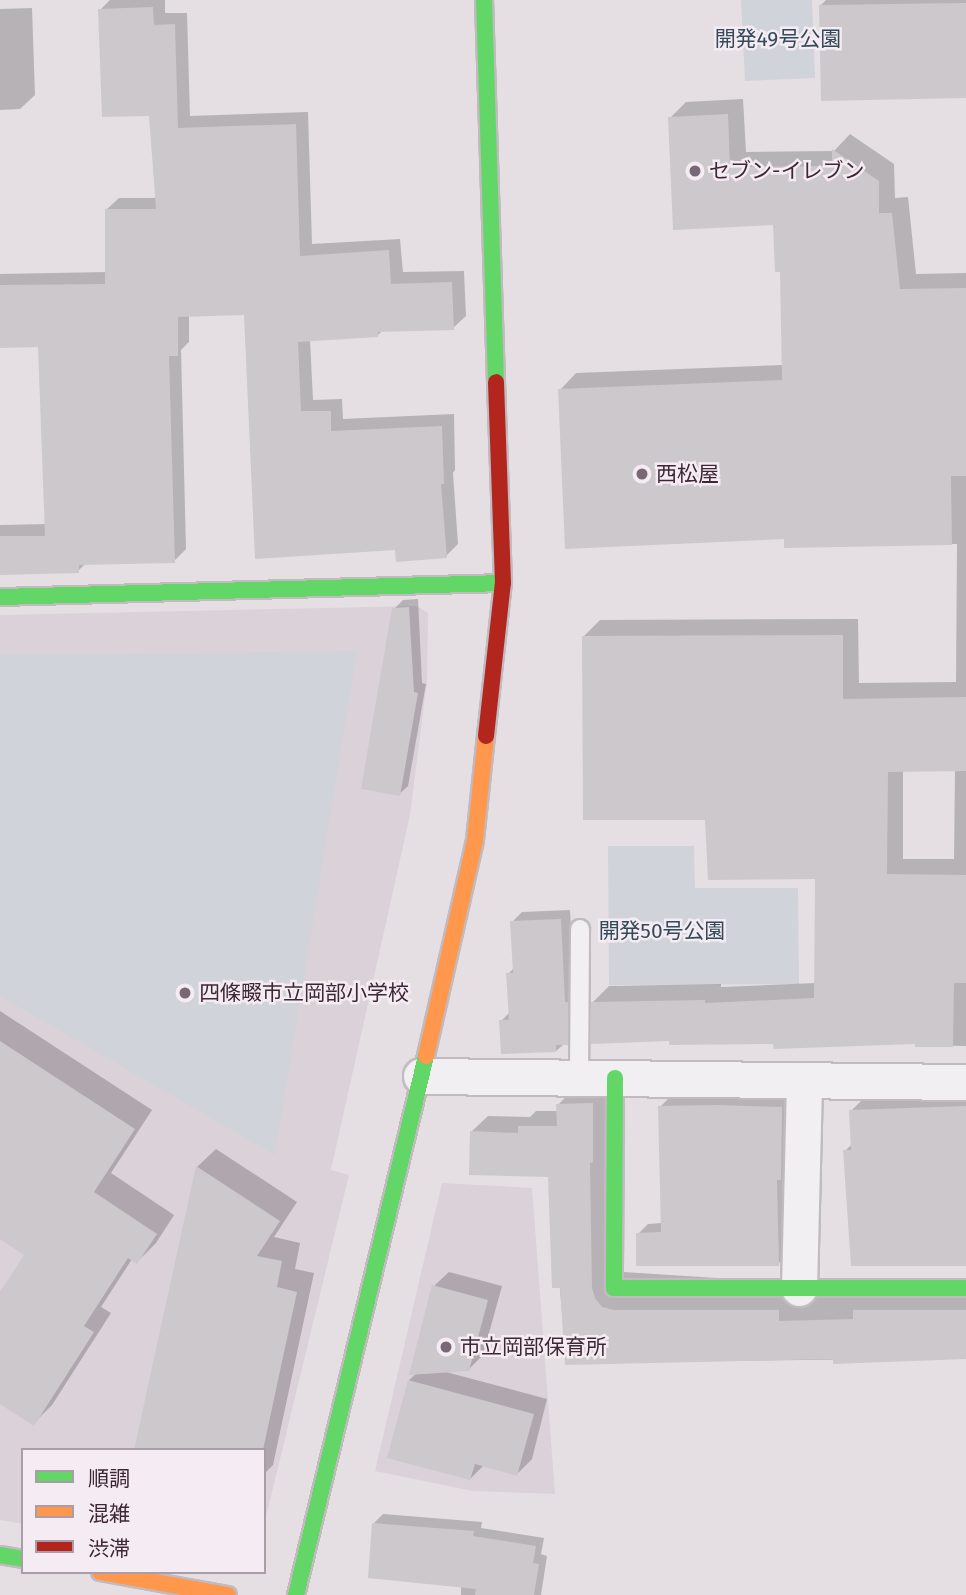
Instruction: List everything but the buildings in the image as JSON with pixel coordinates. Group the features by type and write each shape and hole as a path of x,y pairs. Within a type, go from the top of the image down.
{"street":[{"path":"296,1595 475,840 503,583 484,0"},
{"path":"0,597 503,583"},
{"path":"421,1076 966,1082"},
{"path":"615,1078 614,1288 966,1287"},
{"path":"799,1288 804,1080"},
{"path":"0,1555 21,1559"},
{"path":"111,1574 228,1595"}],"lane":[{"path":"579,1078 580,929"}],"shaded area":[{"name":"四條畷市立岡部小学校","path":"417,606 428,613 427,681 410,815 331,1170 349,1175 266,1517 266,1448 21,1448 21,1524 0,1520 0,615"},
{"path":"442,1183 532,1188 555,1494 473,1491 375,1471"}],"green space":[{"name":"開発49号公園","path":"741,0 812,0 815,78 745,81"},
{"path":"357,651 275,1155 0,996 0,655"},
{"name":"開発50号公園","path":"608,846 694,846 695,888 798,888 799,984 609,985"}],"traffic: fast":[{"path":"484,0 496,382"},
{"path":"0,597 503,583"},
{"path":"296,1595 426,1056"},
{"path":"615,1078 614,1288 966,1288"},
{"path":"0,1555 21,1559"}],"traffic: slow":[{"path":"426,1056 475,840 486,736"},
{"path":"111,1574 228,1595"}],"traffic: jam":[{"path":"486,736 503,583 496,382"}],"place":[{"name":"セブン-イレブン","path":"695,171"},
{"name":"西松屋","path":"642,474"},
{"name":"四條畷市立岡部小学校","path":"185,993"},
{"name":"市立岡部保育所","path":"446,1347"}]}
